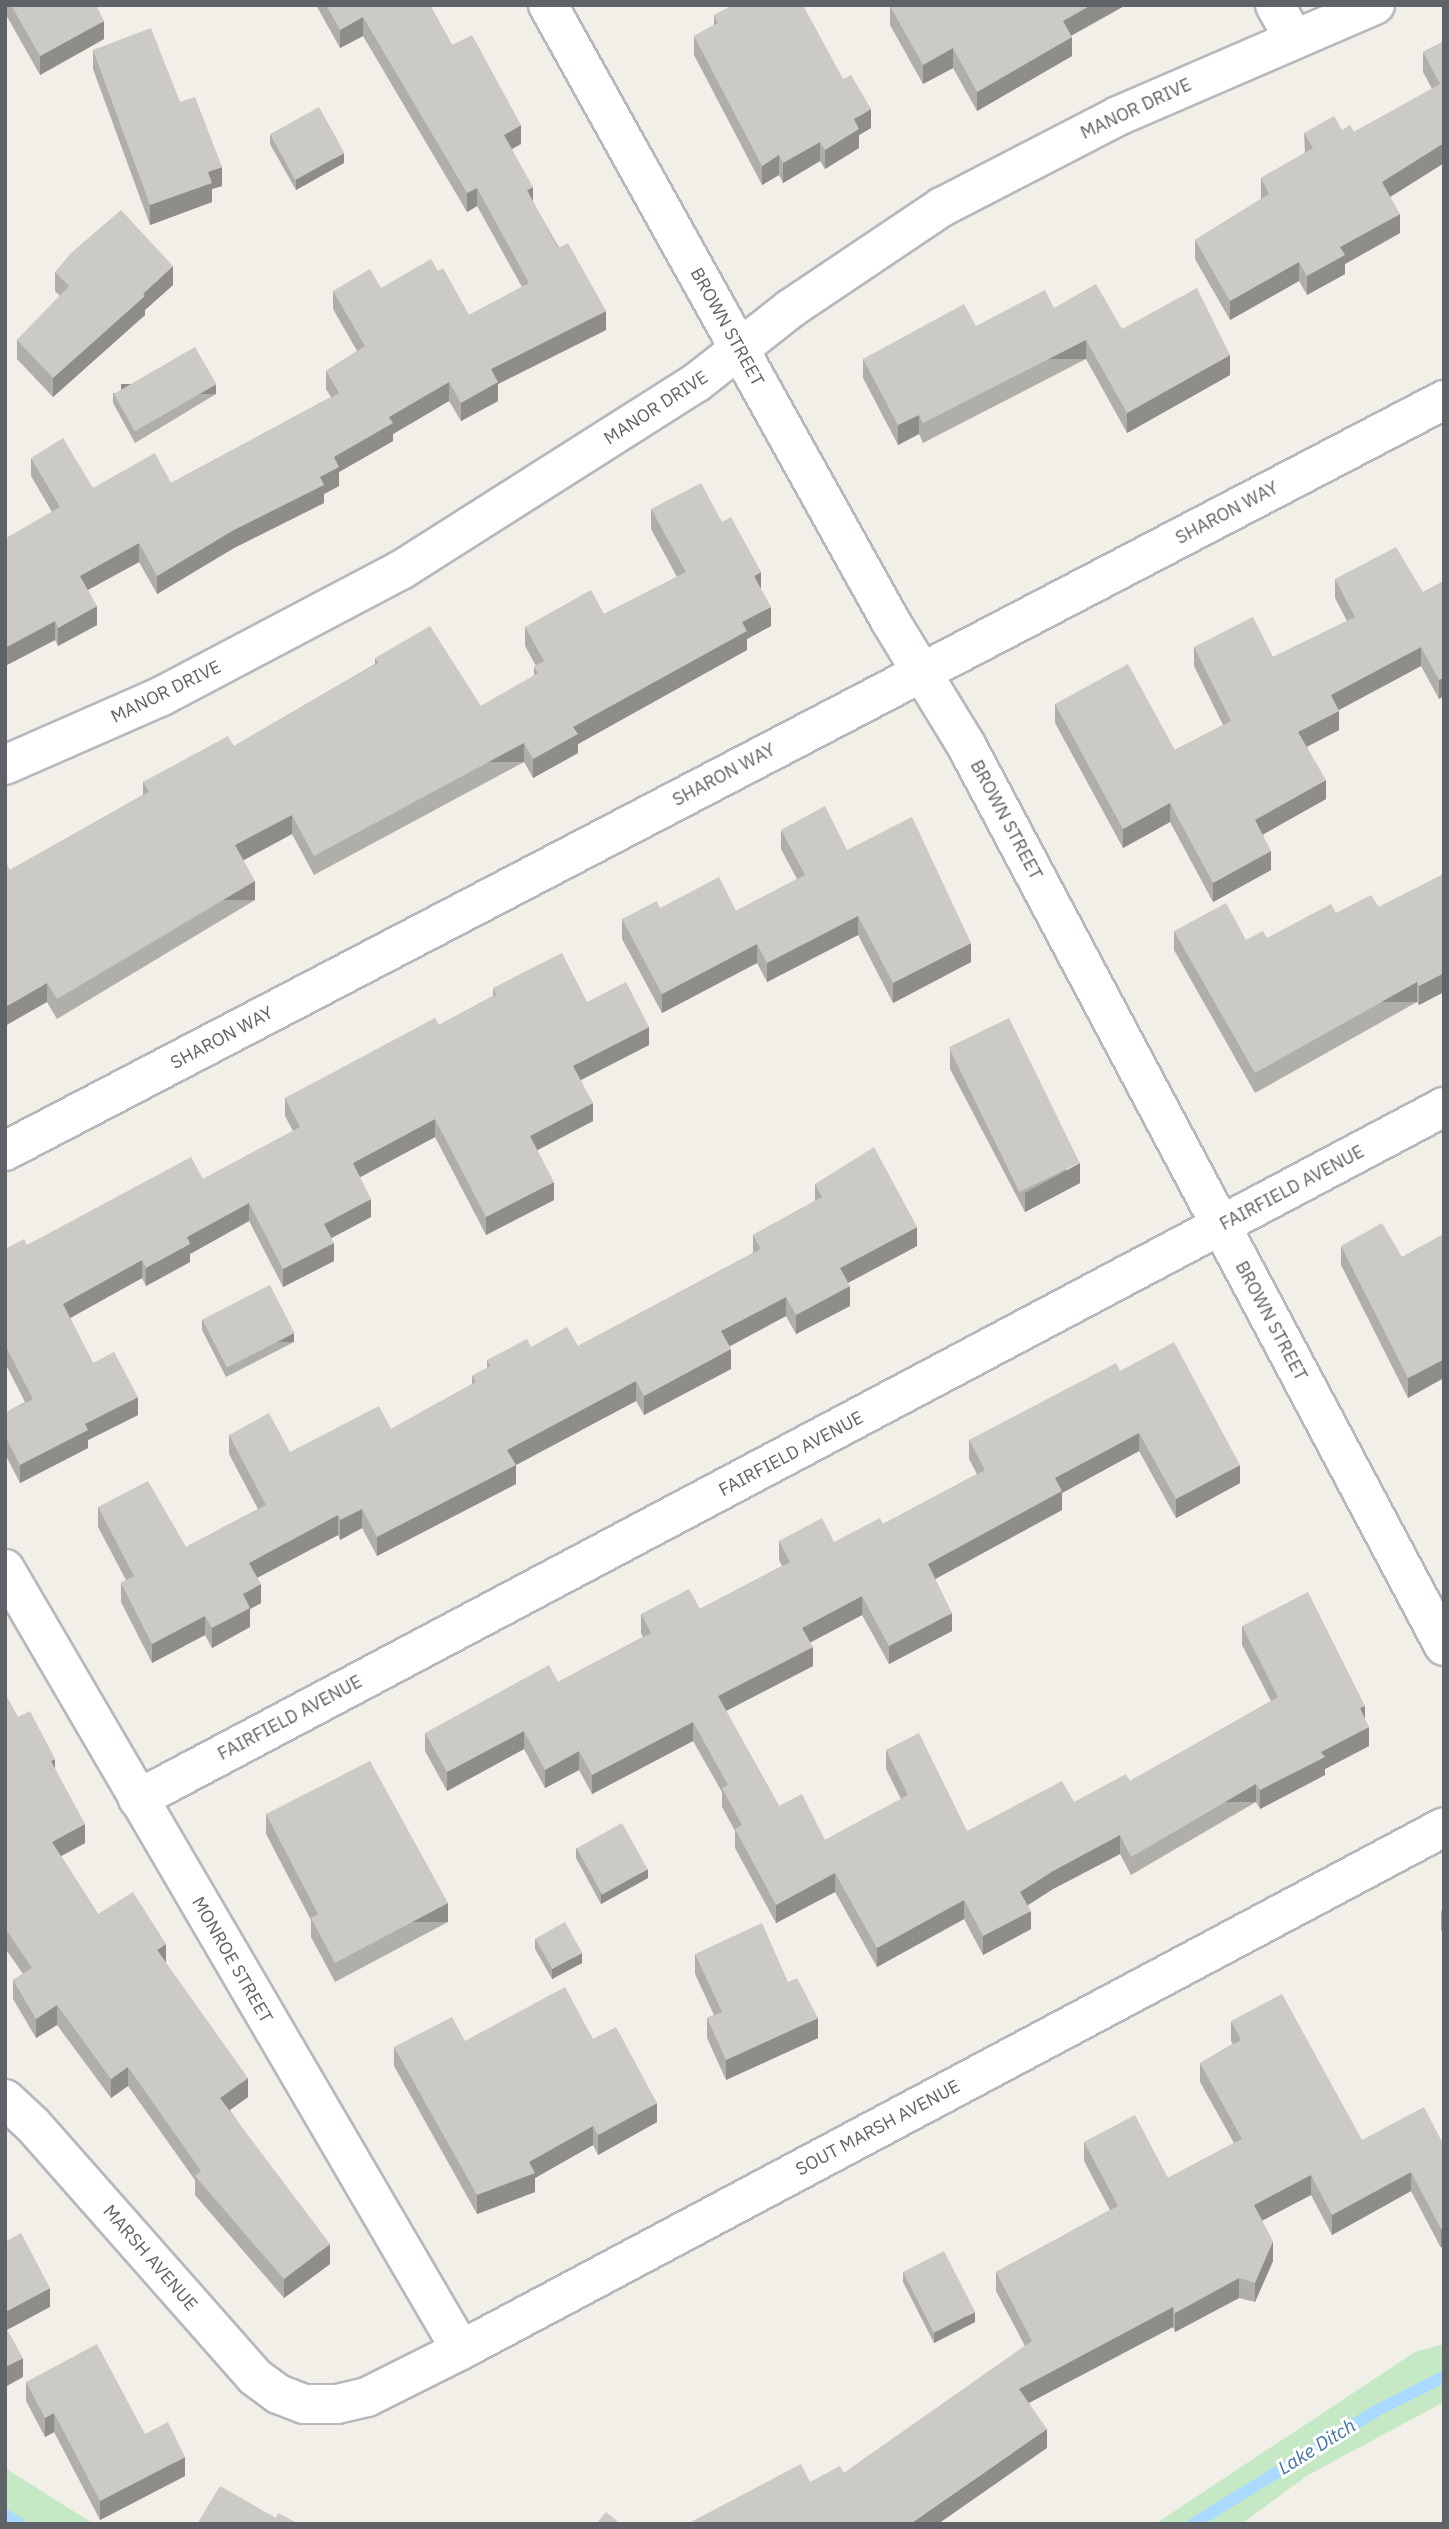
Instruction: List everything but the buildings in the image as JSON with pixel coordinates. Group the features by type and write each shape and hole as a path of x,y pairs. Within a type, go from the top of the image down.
{"street":[{"name":"BROWN STREET","path":"548,5 740,350 965,743 1444,1646"},
{"path":"1275,5 1294,39"},
{"name":"MANOR DRIVE","path":"5,765 160,697 401,570 740,350 790,309 942,207 1118,116 1375,5"},
{"name":"SHARON WAY","path":"5,1151 1444,400"},
{"name":"FAIRFIELD AVENUE","path":"138,1798 1444,1107"},
{"name":"MONROE STREET","path":"5,1569 461,2350"},
{"name":"SOUT MARSH AVENUE","path":"304,2404 337,2404 367,2397 461,2350 1444,1827"},
{"name":"MARSH AVENUE","path":"5,2099 33,2125 255,2376 278,2394 304,2404"}],"green space":[{"path":"1444,2344 1444,2402 1308,2475 1241,2524 1155,2524 1415,2352"},
{"path":"5,2468 94,2524 5,2524"}],"waterway":[{"name":"Lake Ditch","path":"1193,2524 1376,2411 1444,2377"},
{"name":"Lake Ditch","path":"5,2515 20,2524"}]}
